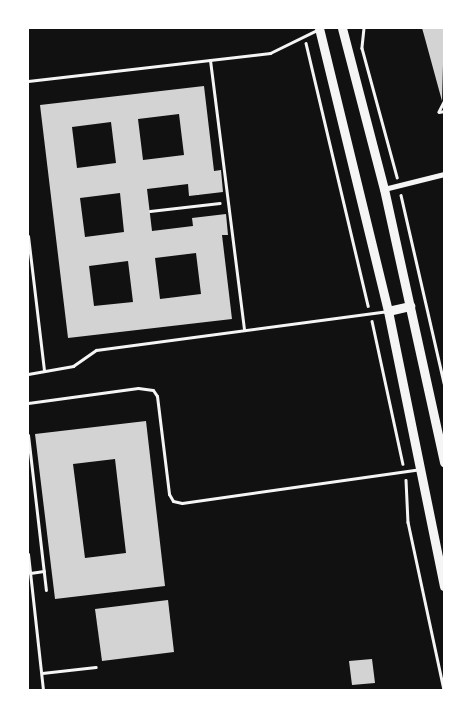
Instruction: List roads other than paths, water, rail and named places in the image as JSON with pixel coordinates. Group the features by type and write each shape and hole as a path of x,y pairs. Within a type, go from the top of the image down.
{"main road":[{"path":"320,28 388,311 444,586"},
{"path":"342,28 384,189 444,462"},
{"path":"388,311 410,306"}],"street":[{"path":"384,189 444,174"}],"lane":[{"path":"28,81 270,53 320,28"},
{"path":"210,60 230,201 244,330"},
{"path":"28,236 44,371"},
{"path":"28,374 73,366 96,350 388,311"},
{"path":"28,403 138,388 153,390 157,396 169,494 173,500 182,503 421,469"},
{"path":"28,435 46,590"},
{"path":"28,554 44,690"},
{"path":"30,573 44,571"},
{"path":"42,673 96,667"}]}
